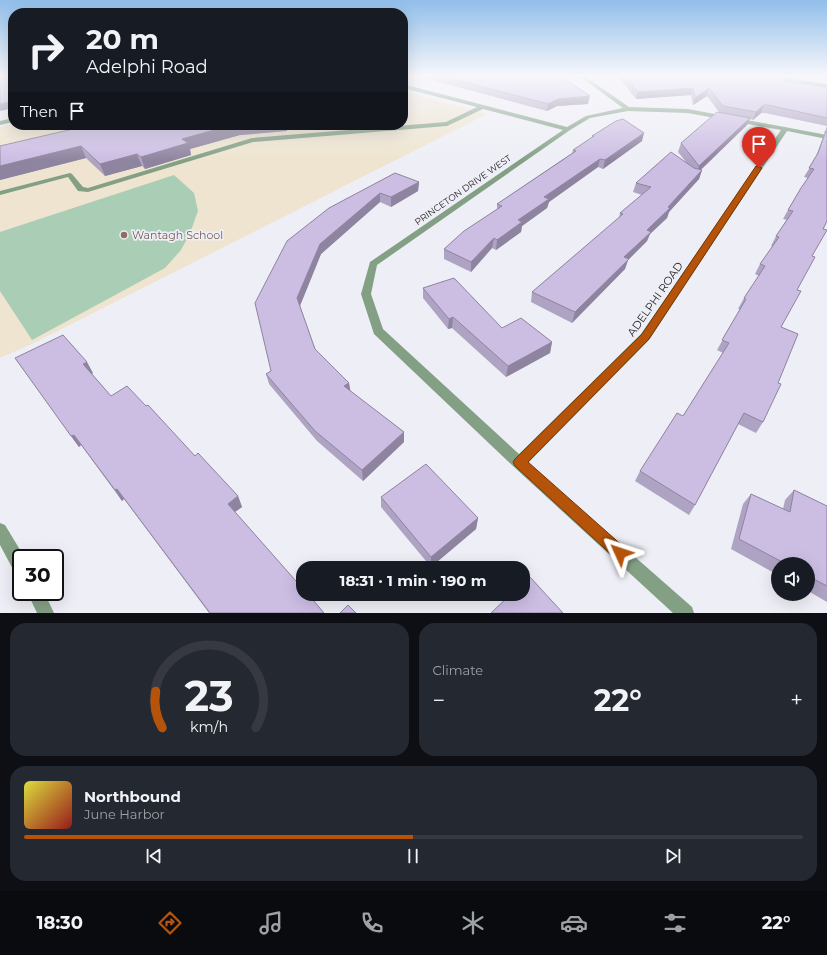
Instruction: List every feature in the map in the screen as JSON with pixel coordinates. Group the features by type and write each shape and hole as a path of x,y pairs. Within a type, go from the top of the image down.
{"street":[{"path":"469,104 568,129"},
{"path":"620,104 628,109"},
{"path":"408,127 447,124 482,107"},
{"name":"PRINCETON DRIVE WEST","path":"519,462 378,331 366,294 373,264 568,129 588,117 628,109 688,111 827,137"},
{"name":"ADELPHI ROAD","path":"519,462 646,336 785,129"},
{"path":"0,193 70,175 81,189 88,190 252,140 375,130"},
{"path":"519,462 686,613"},
{"path":"0,530 12,552"},
{"path":"40,601 46,613"}],"shaded area":[{"name":"Wantagh School","path":"408,104 449,104 487,114 34,343 0,358 0,127 8,125 8,130 408,130"}],"green space":[{"path":"174,175 194,193 198,211 190,233 181,250 165,268 32,340 0,291 0,232"}],"building":[{"path":"721,104 827,104 827,118 768,105 764,105 756,112 723,106"},
{"path":"717,112 750,118 699,166 681,143"},
{"path":"623,119 644,133 605,160 600,159 544,197 549,199 518,220 522,222 497,240 494,238 471,262 444,249 464,231 502,206 497,204 576,151 573,150 594,136 592,136 616,121"},
{"path":"69,130 214,130 182,139 188,143 141,157 137,154 100,164 81,146 0,166 0,146"},
{"path":"826,131 827,221 823,229 827,230 812,256 815,257 797,290 801,291 781,327 798,334 778,383 781,384 763,422 744,413 695,505 640,471 677,413 683,416 729,343 722,340 746,299 744,298 765,266 760,264 779,237 776,236 793,211 788,210 814,169 809,168 818,153"},
{"path":"671,152 694,168 702,170 668,207 670,208 647,230 651,232 624,257 629,259 575,312 532,292 623,214 620,213 651,187 636,183"},
{"path":"395,173 419,182 391,197 380,193 320,244 297,298 315,349 349,383 344,386 404,432 362,470 315,431 266,374 271,371 255,303 287,241 329,208"},
{"path":"454,278 502,328 521,318 552,342 508,366 453,317 449,319 423,288"},
{"path":"63,335 87,362 83,364 111,396 127,386 146,406 148,405 195,456 198,453 238,496 228,504 296,581 296,601 314,601 324,613 210,613 117,489 115,490 74,435 71,436 15,358"},
{"path":"426,464 478,518 431,557 381,497"},
{"path":"794,490 827,506 827,586 815,580 815,557 773,557 739,539 751,494 790,512"},
{"path":"530,577 563,613 491,613 504,601 530,601"},
{"path":"348,605 356,613 340,613"}],"place":[{"name":"Wantagh School","path":"124,235"}],"route":[{"path":"620,553 519,462 646,336 759,168"}]}
